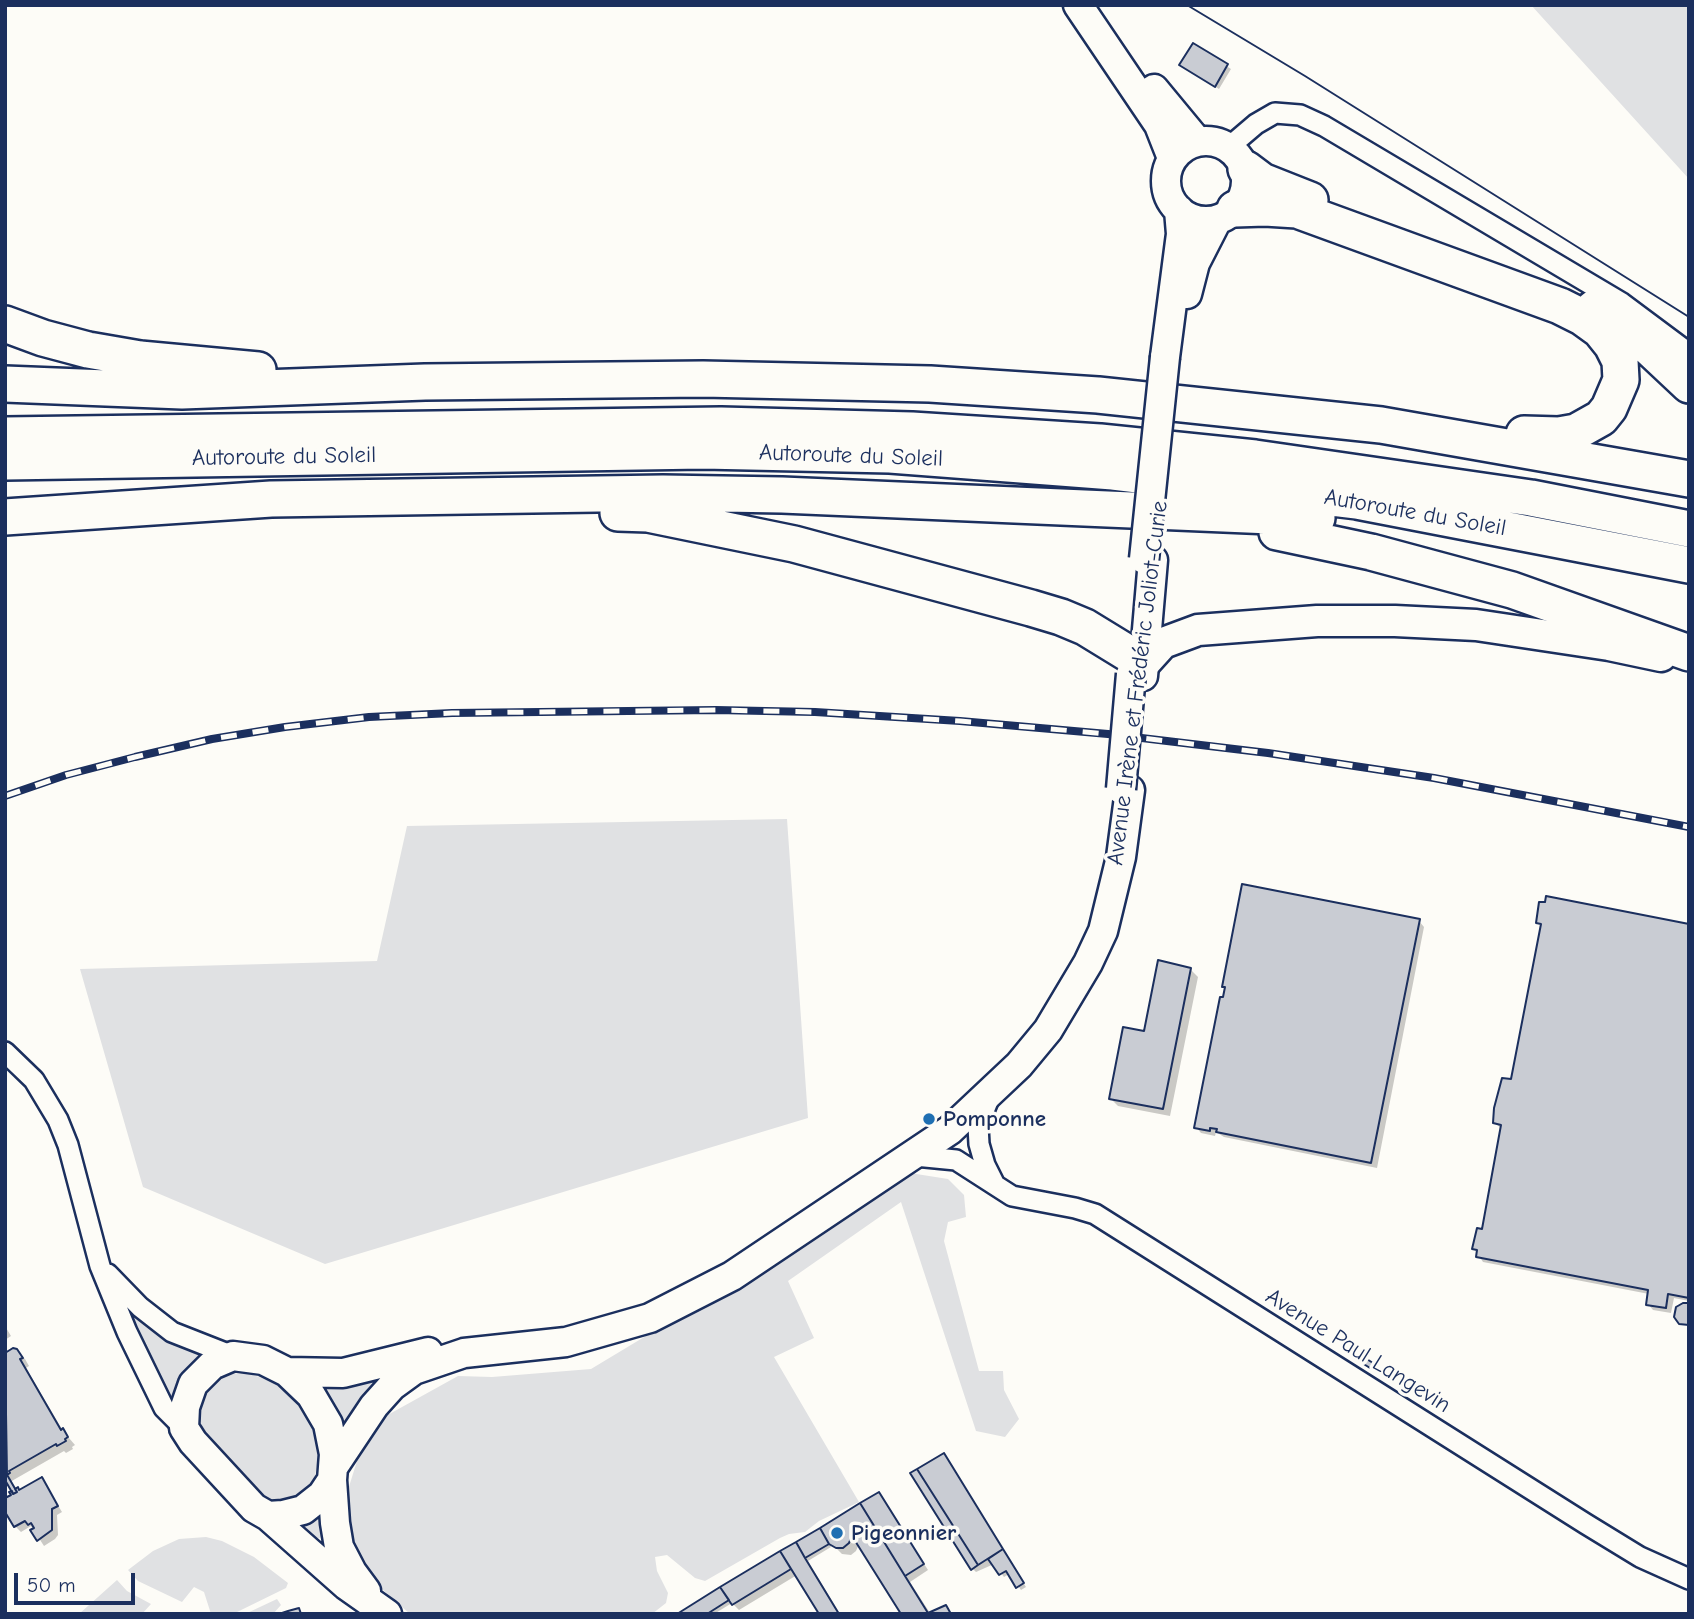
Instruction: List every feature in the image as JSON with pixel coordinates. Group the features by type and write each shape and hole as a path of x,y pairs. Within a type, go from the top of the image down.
{"highway":[{"path":"1237,158 1262,181 1282,190 1581,302 1640,339 1689,385"},
{"path":"1226,215 1265,208 1297,210 1560,306 1600,330 1620,361 1621,380 1609,408 1601,418 1576,432 1559,435 1519,434 1430,424 1381,425"},
{"path":"5,324 54,341 140,359 254,370 360,372 425,382"},
{"path":"5,384 182,391 425,382 704,379 930,384 1098,395 1381,425 1689,479"},
{"name":"Autoroute du Soleil","path":"5,435 721,425 912,430 1100,442 1255,458 1531,498 1689,529"},
{"name":"Autoroute du Soleil","path":"5,462 703,451 890,455 1113,472 1357,501 1689,565"},
{"path":"5,517 271,499 663,493 1485,524"},
{"path":"456,498 479,509 648,514 794,544 1061,617 1085,627 1138,668"},
{"path":"1114,510 1279,533 1371,552 1512,590 1689,653"}],"main road":[{"path":"1078,5 1159,125 1172,158"},
{"path":"1099,5 1158,95 1197,141"},
{"path":"1208,140 1237,158 1246,191 1226,215 1197,220 1179,210 1171,201 1166,180 1172,158 1179,150 1197,141 1208,140"},
{"name":"Avenue Irène et Frédéric Joliot-Curie","path":"333,1473 374,1406 393,1386 414,1370 464,1353 566,1342 650,1318 732,1276 915,1156 950,1130 1019,1065 1048,1030 1088,963 1103,931 1121,857 1181,234 1179,210"},
{"name":"Avenue Irène et Frédéric Joliot-Curie","path":"1169,358 1195,263 1226,215"},
{"path":"1138,668 1163,643 1198,630 1317,621 1395,621 1510,629 1609,645 1689,664"},
{"name":"Avenue Irène et Frédéric Joliot-Curie","path":"287,1371 343,1373 460,1343 573,1328 632,1314 678,1294 730,1264 917,1141 967,1099 1011,1055 1057,988 1080,942 1101,888 1126,789"},
{"path":"233,1356 263,1360 287,1371 311,1395 328,1424 339,1547 352,1572 382,1610 346,1586 248,1501 193,1442 184,1428 185,1407 193,1384 212,1365 233,1356"},
{"path":"268,1516 303,1510 322,1495 333,1473"}],"street":[{"path":"1237,158 1256,124 1275,113 1300,115 1324,126 1622,303 1689,353"},
{"path":"5,1052 34,1080 58,1120 68,1145 100,1266 127,1332 164,1408 184,1428"},
{"path":"993,1091 978,1126 979,1144 985,1165 995,1184"},
{"name":"Avenue Paul Langevin","path":"915,1156 956,1160 1012,1196 1095,1214 1586,1524 1640,1557 1689,1580"},
{"path":"100,1266 140,1307 173,1332 233,1356"}],"shaded area":[{"path":"1531,5 1689,5 1689,179"},
{"path":"787,819 808,1118 325,1264 143,1187 80,969 377,961 407,826"},
{"path":"910,1173 948,1179 964,1195 966,1217 948,1222 944,1241 979,1371 1003,1371 1004,1390 1019,1419 1005,1437 976,1431 901,1202 788,1281 814,1338 774,1357 859,1502 819,1521 805,1532 780,1538 705,1581 695,1578 667,1555 655,1557 657,1571 668,1593 666,1603 652,1614 410,1614 373,1581 350,1550 341,1512 363,1442 384,1417 458,1376 492,1377 591,1369"},
{"path":"128,1307 206,1355 183,1373 172,1401 160,1383 125,1312"},
{"path":"248,1373 275,1383 302,1408 314,1431 319,1456 313,1485 305,1495 276,1506 261,1495 219,1451 202,1426 196,1411 196,1398 223,1374"},
{"path":"381,1374 385,1379 349,1422 343,1421 322,1387"},
{"path":"324,1506 329,1535 313,1540 290,1530"},
{"path":"206,1537 222,1541 254,1557 288,1583 286,1588 233,1614 211,1614 204,1592 194,1587 182,1602 138,1581 128,1570 153,1551 179,1539"},
{"path":"117,1580 127,1591 151,1604 142,1614 79,1614"},
{"path":"277,1599 281,1605 273,1614 245,1614"}],"building":[{"path":"1193,43 1228,64 1215,87 1179,65"},
{"path":"1242,884 1420,919 1371,1163 1216,1132 1217,1129 1210,1128 1210,1131 1194,1128 1220,997 1223,997 1225,987 1222,987"},
{"path":"1546,896 1689,924 1689,1298 1668,1294 1666,1308 1646,1305 1648,1290 1476,1257 1477,1250 1472,1249 1477,1228 1482,1229 1501,1125 1493,1123 1494,1108 1502,1078 1511,1079 1541,924 1536,923 1539,902 1545,902"},
{"path":"1158,960 1191,968 1163,1109 1109,1099 1123,1027 1144,1031"},
{"path":"1689,1303 1689,1325 1679,1324 1674,1317 1676,1307"},
{"path":"13,1348 17,1349 23,1358 20,1359 61,1430 63,1428 68,1437 66,1441 9,1471 7,1475 5,1353"},
{"path":"1362,1356 1373,1363 1370,1368 1359,1361"},
{"path":"944,1453 1003,1549 978,1565 917,1469"},
{"path":"917,1469 978,1565 971,1570 910,1473"},
{"path":"6,1473 17,1492 13,1494 5,1480"},
{"path":"42,1477 58,1506 52,1509 52,1530 37,1541 30,1530 34,1528 31,1523 28,1525 25,1521 14,1527 5,1512 5,1498 11,1495 9,1492 12,1491 13,1494 18,1487 19,1490"},
{"path":"879,1492 924,1564 905,1576 860,1503"},
{"path":"860,1503 928,1613 901,1614 852,1536 843,1548 829,1544 820,1528"},
{"path":"820,1528 829,1544 805,1558 796,1542"},
{"path":"796,1542 839,1614 819,1614 780,1551"},
{"path":"1003,1549 1024,1583 1016,1588 1006,1571 999,1575 988,1559"},
{"path":"780,1551 791,1569 732,1605 720,1587"},
{"path":"720,1587 729,1600 707,1614 677,1614"},
{"path":"946,1605 951,1614 927,1614 928,1613"},
{"path":"299,1608 301,1614 279,1614 288,1611"}],"tram line":[{"path":"1187,5 1689,317"}],"railway":[{"path":"5,796 66,775 135,757 212,739 285,727 369,717 452,713 716,710 815,712 960,721 1108,734 1268,753 1434,778 1689,827"}],"place":[{"name":"Pomponne","path":"929,1119"},
{"name":"Pigeonnier","path":"837,1533"}]}
